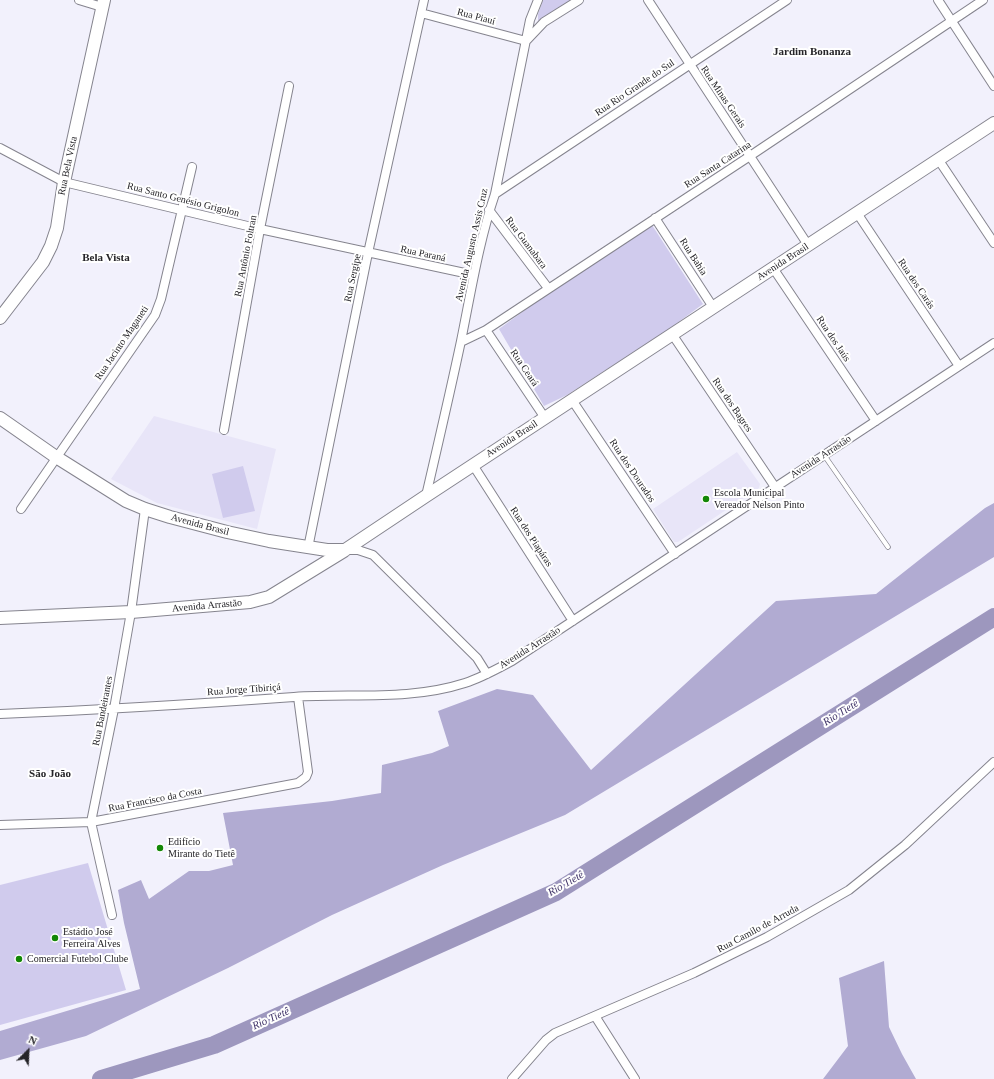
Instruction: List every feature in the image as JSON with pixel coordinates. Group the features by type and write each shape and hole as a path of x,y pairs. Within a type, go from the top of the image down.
{"street":[{"path":"79,0 103,4"},
{"name":"Rua Sergipe","path":"308,548 368,253 424,0"},
{"name":"Avenida Augusto Assis Cruz","path":"426,496 461,342 474,275 489,210 495,194 530,20 538,0"},
{"path":"526,41 544,22 579,0"},
{"name":"Rua Minas Gerais","path":"648,0 808,245"},
{"name":"Rua Rio Grande do Sul","path":"495,194 787,0"},
{"path":"938,0 994,86"},
{"name":"Rua Santa Catarina","path":"461,342 486,330 983,0"},
{"name":"Rua Bela Vista","path":"0,318 43,262 51,246 103,4"},
{"name":"Rua Piauí","path":"421,13 526,41"},
{"name":"Rua Antônio Foltran","path":"224,430 260,230 289,86"},
{"name":"Avenida Brasil","path":"0,418 56,458 109,492 145,509 227,532 308,548 345,550 994,123"},
{"name":"Rua Santo Genésio Grigolon","path":"0,148 64,182 260,230 368,253"},
{"path":"938,159 994,243"},
{"name":"Rua Jacinto Maganeti","path":"21,509 155,314 161,299 192,167"},
{"name":"Rua Guanabara","path":"489,210 548,288"},
{"name":"Rua dos Carás","path":"857,213 959,366"},
{"name":"Rua Bahia","path":"655,218 713,307"},
{"name":"Rua Paraná","path":"368,253 474,275"},
{"name":"Rua dos Jaús","path":"773,268 876,421"},
{"name":"Rua Ceará","path":"486,330 545,418"},
{"name":"Rua dos Bagres","path":"672,334 775,487"},
{"name":"Avenida Arrastão","path":"487,674 512,661 994,343"},
{"name":"Rua dos Dourados","path":"572,400 675,554"},
{"name":"Rua dos Piapáras","path":"473,465 573,621"},
{"name":"Rua Bandeirantes","path":"112,915 91,822 114,709 131,612 145,509"},
{"path":"345,550 358,550 373,555 477,658 487,674"},
{"name":"Avenida Arrastão","path":"0,618 131,612 250,602 269,597 345,550"},
{"name":"Rua Jorge Tibiriçá","path":"0,714 114,709 298,697 406,695 466,683 487,674"},
{"name":"Rua Francisco da Costa","path":"0,825 91,822 298,783 303,780 308,772 298,697"},
{"name":"Rua Camilo de Arruda","path":"512,1079 546,1040 555,1033 694,974 767,937 850,890 905,845 994,762"},
{"path":"595,1016 635,1079"}],"lane":[{"path":"824,455 888,547"}],"shaded area":[{"path":"543,0 573,0 538,21 538,14"},
{"path":"652,225 703,304 669,329 567,395 544,406 499,329 551,291"},
{"path":"154,416 276,449 257,529 157,503 111,479"},
{"name":"Escola Municipal Vereador Nelson Pinto","path":"737,452 760,484 759,488 678,542 674,542 653,509"},
{"path":"243,466 255,511 223,518 212,474"},
{"path":"994,503 994,557 565,815 443,865 332,915 228,968 86,1036 0,1060 0,1031 140,989 124,923 118,890 141,880 149,899 189,871 209,871 233,865 223,813 332,801 381,793 382,765 432,753 449,746 438,711 497,689 533,695 591,770 776,601 876,594 985,508"},
{"name":"Estádio José Ferreira Alves","path":"88,863 126,990 0,1025 0,885"},
{"path":"884,961 889,1027 916,1079 823,1079 848,1046 839,978"}],"waterway":[{"name":"Rio Tietê","path":"101,1079 214,1045 556,892 994,617"}],"place":[{"name":"Escola Municipal Vereador Nelson Pinto","path":"706,499"},
{"name":"Edifício Mirante do Tietê","path":"160,848"},
{"name":"Estádio José Ferreira Alves","path":"55,938"},
{"name":"Comercial Futebol Clube","path":"19,959"}],"district":[{"name":"Jardim Bonanza","path":"812,52"},
{"name":"Bela Vista","path":"106,258"},
{"name":"São João","path":"50,774"}]}
